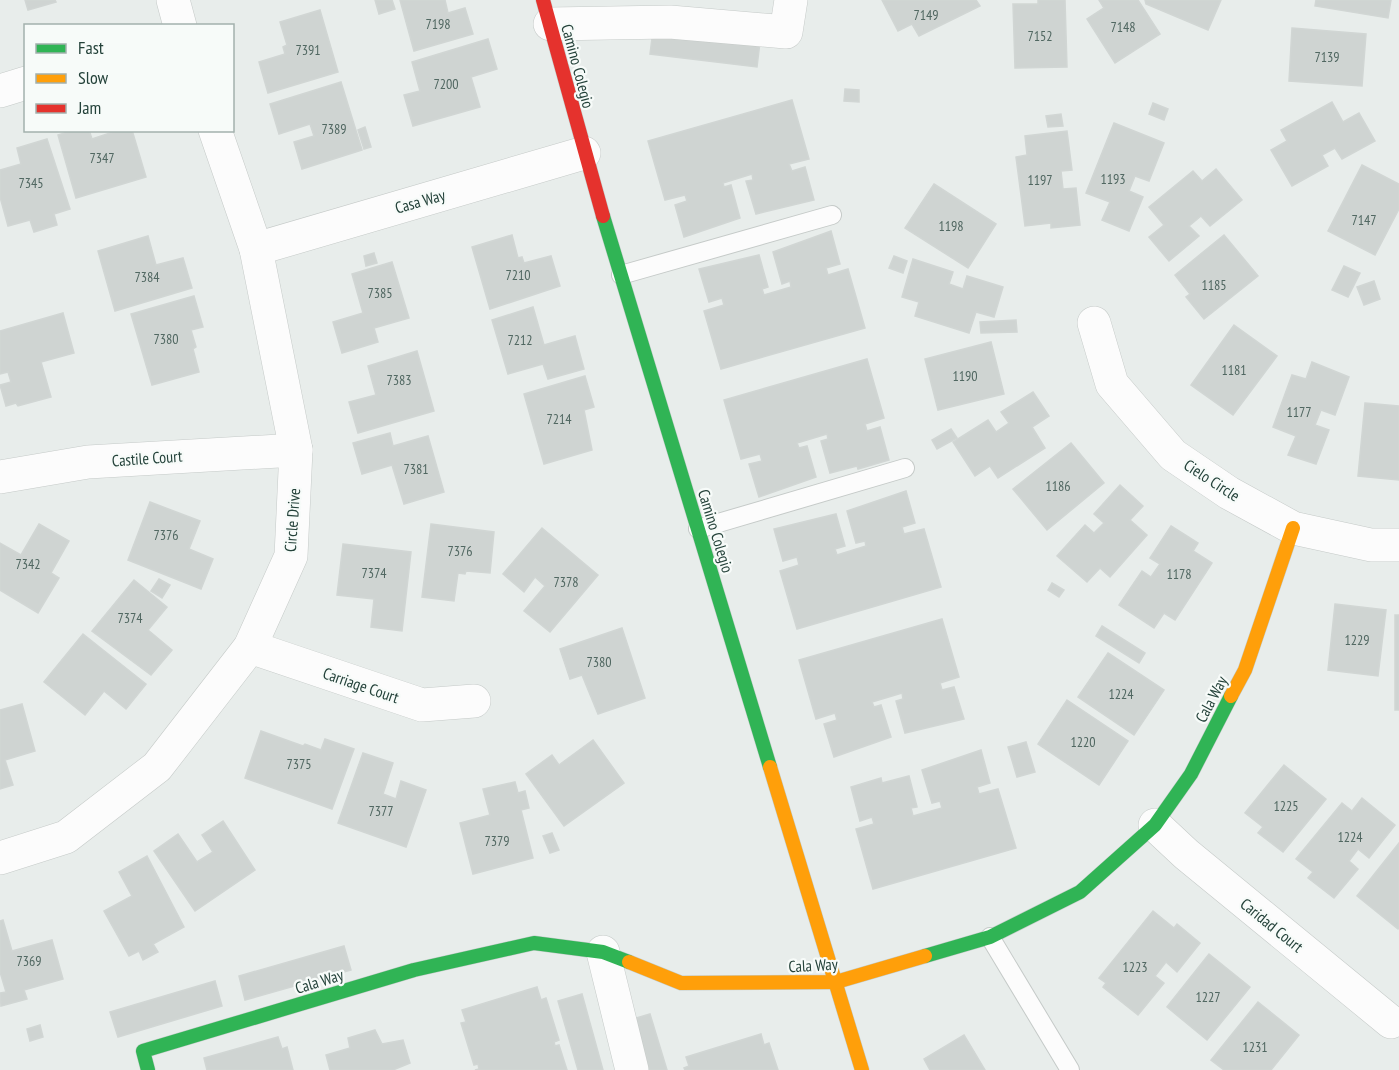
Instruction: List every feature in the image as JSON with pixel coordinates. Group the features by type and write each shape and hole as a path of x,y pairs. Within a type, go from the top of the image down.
{"street":[{"path":"173,0 179,24"},
{"path":"547,12 786,32 791,0"},
{"name":"Camino Colegio","path":"547,12 584,153 862,1070"},
{"path":"0,91 24,84"},
{"name":"Circle Drive","path":"0,858 66,837 157,767 250,647 291,556 296,450 256,249 216,132"},
{"name":"Casa Way","path":"256,249 584,153"},
{"name":"Cielo Circle","path":"1094,323 1112,384 1173,454 1229,493 1293,528 1371,545 1399,545"},
{"name":"Castile Court","path":"0,477 88,462 296,450"},
{"name":"Cala Way","path":"148,1070 142,1051 414,970 534,943 603,952 681,983 836,982 990,937 1080,892 1155,825 1191,774 1245,670 1293,528"},
{"name":"Carriage Court","path":"250,647 422,705 474,700"},
{"name":"Caridad Court","path":"1155,825 1186,854 1391,1022"},
{"path":"603,952 632,1070"}],"lane":[{"path":"621,274 832,215"},
{"path":"698,529 905,468"},
{"path":"990,937 1070,1070"}],"building":[{"path":"25,0 55,0 56,2 28,10"},
{"path":"375,0 392,0 395,9 379,14"},
{"path":"400,0 445,0 448,13 465,8 473,34 414,51"},
{"path":"882,0 976,0 980,6 919,36 912,24 898,31"},
{"path":"1038,0 1065,0 1067,67 1015,68 1013,4 1038,4"},
{"path":"1099,0 1138,0 1160,34 1115,63 1087,19 1104,8"},
{"path":"1145,0 1221,0 1208,30 1146,4"},
{"path":"1316,0 1391,0 1388,18 1315,6"},
{"path":"320,10 338,72 268,93 259,62 285,54 283,47 287,45 280,22"},
{"path":"1292,28 1366,34 1362,86 1289,81"},
{"path":"653,30 760,42 757,67 650,54"},
{"path":"488,39 497,69 471,77 480,107 413,126 404,95 420,91 412,62"},
{"path":"341,82 362,150 302,169 294,142 314,136 310,124 279,134 270,104"},
{"path":"845,89 859,90 859,102 844,101"},
{"path":"792,100 809,159 789,164 792,171 805,167 814,200 756,214 746,181 753,180 752,174 723,183 724,187 731,185 740,218 684,237 675,205 687,201 685,195 665,200 648,141"},
{"path":"1332,102 1343,122 1359,113 1375,141 1342,159 1335,148 1322,155 1328,166 1292,186 1271,150 1287,141 1281,130"},
{"path":"1153,103 1168,109 1164,120 1149,114"},
{"path":"1061,114 1063,126 1048,127 1046,116"},
{"path":"1114,123 1164,143 1149,181 1135,176 1129,191 1143,197 1129,231 1102,220 1110,202 1086,193"},
{"path":"365,127 371,147 364,149 358,130"},
{"path":"1067,131 1072,170 1061,171 1063,189 1076,188 1080,225 1051,228 1051,223 1025,226 1016,157 1027,155 1025,136"},
{"path":"68,132 90,132 92,139 113,132 133,132 146,177 76,198 58,135"},
{"path":"47,139 70,209 54,214 57,225 34,232 30,220 8,226 0,197 0,170 21,164 17,148"},
{"path":"1362,165 1399,184 1399,209 1375,255 1328,231"},
{"path":"1216,169 1242,200 1210,226 1201,216 1189,226 1199,236 1169,261 1149,237 1164,225 1149,207 1193,171 1202,181"},
{"path":"934,184 996,224 968,268 905,228"},
{"path":"831,231 840,264 826,268 828,275 848,269 865,328 721,369 704,311 724,305 722,298 709,302 699,269 759,255 768,287 762,289 764,295 791,287 790,281 782,284 773,252"},
{"path":"512,235 518,258 522,257 524,263 551,256 560,286 490,309 472,247"},
{"path":"1224,235 1258,276 1204,319 1186,297 1190,294 1175,275"},
{"path":"148,236 156,265 183,258 192,288 115,311 98,251"},
{"path":"374,253 377,263 366,266 364,256"},
{"path":"894,256 907,261 903,273 889,268"},
{"path":"913,259 953,272 949,284 963,289 967,276 1003,287 994,317 976,312 969,333 915,316 919,302 902,297"},
{"path":"392,262 409,318 374,328 378,342 342,353 333,322 363,313 352,274"},
{"path":"1344,266 1360,273 1348,297 1332,290"},
{"path":"1374,281 1380,299 1364,305 1357,287"},
{"path":"194,296 203,327 191,330 199,372 152,385 131,314"},
{"path":"533,307 544,345 575,336 584,369 548,379 543,364 508,374 492,320"},
{"path":"63,313 74,353 41,362 51,397 18,406 16,403 6,406 0,385 11,382 8,372 0,374 0,331"},
{"path":"1016,320 1017,332 981,333 980,322"},
{"path":"1234,325 1277,356 1233,415 1191,385"},
{"path":"991,342 1004,394 938,410 925,359"},
{"path":"417,351 434,411 358,433 349,402 376,395 368,366"},
{"path":"867,359 884,418 865,424 867,431 880,427 889,460 858,469 857,466 830,473 821,441 828,439 827,434 797,443 799,448 807,446 816,477 759,497 749,464 762,461 760,454 741,459 724,400"},
{"path":"1312,362 1349,377 1335,415 1321,410 1315,425 1329,430 1316,464 1288,455 1296,436 1273,427 1292,375 1306,379"},
{"path":"585,376 594,407 584,410 592,450 544,464 524,394"},
{"path":"1033,392 1049,416 1032,427 1045,448 998,478 990,466 975,476 953,442 988,420 996,432 1009,423 1001,412"},
{"path":"1365,403 1399,406 1399,480 1358,476"},
{"path":"951,429 957,438 937,449 932,440"},
{"path":"390,433 393,446 428,436 444,492 404,504 392,465 362,474 353,443"},
{"path":"1071,443 1104,483 1047,530 1013,489"},
{"path":"1120,485 1143,506 1130,520 1147,535 1110,577 1100,568 1087,582 1057,556 1085,525 1094,533 1104,523 1094,514"},
{"path":"906,491 915,523 902,527 904,534 924,529 941,587 797,629 780,571 799,565 797,557 783,561 774,529 836,514 845,546 835,549 837,555 866,546 865,541 856,543 847,511"},
{"path":"150,502 200,521 189,549 213,559 201,589 128,560"},
{"path":"39,524 69,541 51,573 59,578 38,613 0,590 0,543 21,555"},
{"path":"431,524 494,532 490,573 466,571 465,574 458,573 454,601 422,597"},
{"path":"1171,526 1198,543 1193,551 1212,563 1175,620 1164,613 1154,628 1119,605 1142,571 1151,577 1160,564 1150,558"},
{"path":"542,528 598,575 550,632 524,611 545,586 535,577 524,592 503,574"},
{"path":"343,544 411,552 402,631 371,627 374,599 337,595"},
{"path":"159,579 170,585 162,598 151,591"},
{"path":"134,580 167,607 148,630 172,650 151,675 92,631"},
{"path":"1052,583 1064,590 1059,597 1048,590"},
{"path":"1335,604 1386,610 1378,676 1328,670"},
{"path":"1395,615 1399,615 1399,710 1395,710"},
{"path":"942,619 959,677 940,683 942,690 954,687 964,719 905,733 896,701 903,699 902,693 872,702 874,707 881,705 891,737 834,757 824,724 837,720 835,713 816,719 799,660"},
{"path":"1102,626 1145,653 1139,663 1096,636"},
{"path":"622,628 645,698 598,714 582,675 570,679 560,649"},
{"path":"83,634 146,684 126,709 104,691 85,715 44,682"},
{"path":"1108,653 1164,690 1134,735 1078,697"},
{"path":"1067,700 1128,741 1099,785 1038,744"},
{"path":"22,704 35,751 5,760 13,785 0,789 0,710"},
{"path":"261,731 321,750 325,739 354,749 332,809 245,778"},
{"path":"593,740 624,783 564,826 526,774 552,755 559,765"},
{"path":"1026,742 1035,772 1017,777 1008,747"},
{"path":"981,750 990,783 977,787 979,794 998,789 1016,848 873,889 856,829 874,824 872,817 860,821 851,787 881,778 882,783 909,776 917,807 911,808 913,816 942,808 940,801 932,803 922,770"},
{"path":"363,753 393,763 383,794 396,799 401,781 426,790 406,847 338,823"},
{"path":"1284,765 1326,799 1283,852 1258,833 1263,827 1245,813"},
{"path":"515,782 518,793 525,791 529,808 521,810 533,858 473,874 460,823 490,815 483,789"},
{"path":"1362,798 1395,825 1369,858 1358,849 1349,861 1358,869 1334,898 1308,878 1313,872 1296,859 1342,803 1352,811"},
{"path":"223,821 255,870 195,911 154,851 178,834 197,862 213,852 202,835"},
{"path":"552,833 559,850 550,853 543,836"},
{"path":"1399,843 1399,928 1398,929 1357,896"},
{"path":"147,856 184,927 153,944 158,952 143,960 139,951 129,956 104,911 132,896 119,872"},
{"path":"1153,911 1174,928 1177,924 1200,943 1177,972 1166,962 1155,976 1164,983 1138,1015 1103,987 1106,983 1099,978"},
{"path":"3,920 12,951 52,940 63,979 24,990 27,999 1,1006 0,993 6,992 0,972 0,921"},
{"path":"344,946 351,970 245,1000 239,976"},
{"path":"1209,954 1250,987 1207,1040 1167,1007"},
{"path":"215,981 222,1006 118,1037 110,1012"},
{"path":"537,987 541,1000 546,998 559,1040 554,1042 555,1046 559,1045 567,1070 475,1070 479,1069 478,1064 474,1065 461,1023 466,1022 462,1010"},
{"path":"582,994 603,1070 578,1070 558,1001"},
{"path":"1258,1002 1299,1035 1271,1070 1224,1070 1211,1060"},
{"path":"650,1014 667,1070 641,1070 626,1021"},
{"path":"40,1025 43,1037 30,1041 27,1029"},
{"path":"375,1030 382,1044 403,1040 410,1063 393,1070 330,1070 326,1055 350,1048 348,1038"},
{"path":"761,1034 764,1045 769,1043 778,1070 685,1070 684,1068 689,1066 686,1057"},
{"path":"964,1035 985,1070 930,1070 924,1059"},
{"path":"278,1037 282,1049 287,1047 293,1070 207,1070 204,1058"}],"traffic: fast":[{"path":"603,216 770,767"},
{"path":"925,956 990,937 1080,892 1155,825 1191,774 1231,696"},
{"path":"148,1070 143,1051 414,970 534,943 603,952 629,962"}],"traffic: slow":[{"path":"1231,696 1245,670 1293,528"},
{"path":"770,767 862,1070"},
{"path":"629,962 681,983 836,982 925,956"}],"traffic: jam":[{"path":"543,0 603,216"}]}
